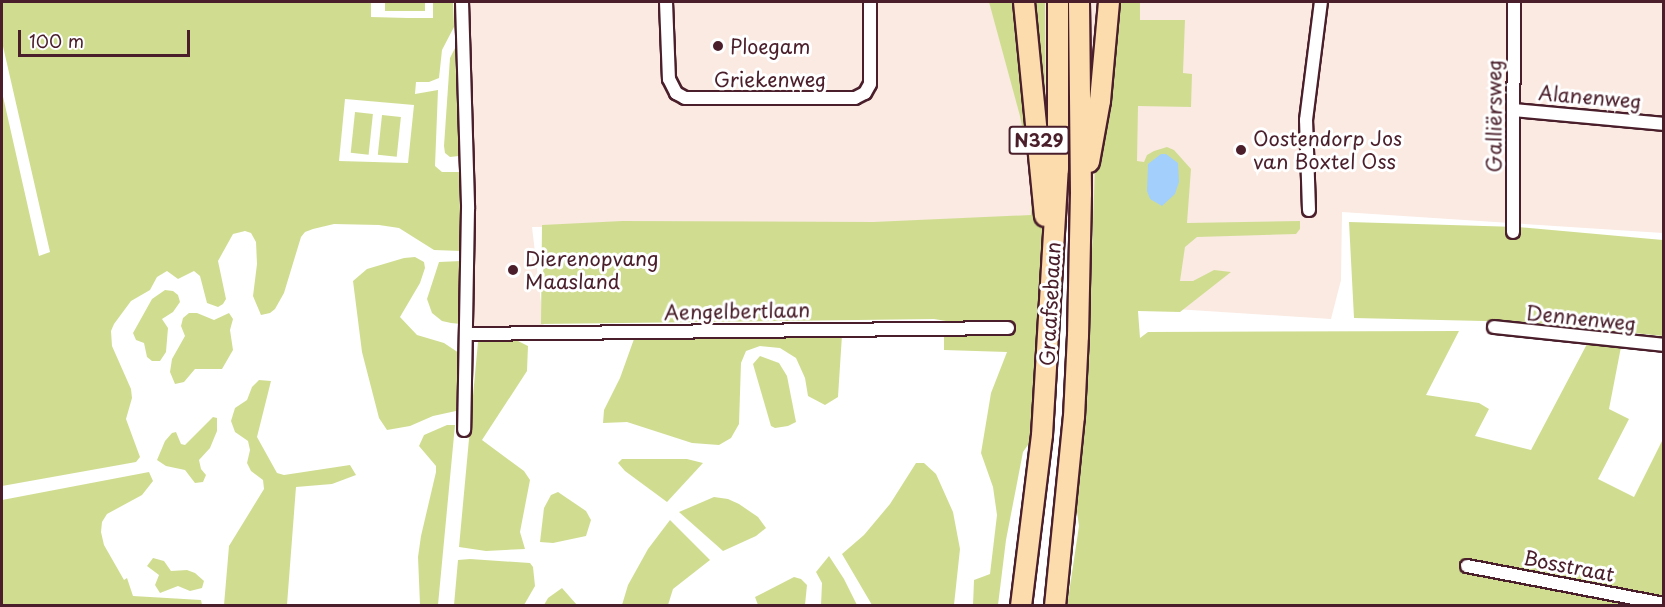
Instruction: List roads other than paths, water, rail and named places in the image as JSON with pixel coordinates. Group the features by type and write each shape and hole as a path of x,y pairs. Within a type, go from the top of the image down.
{"main road":[{"name":"N329","path":"1024,2 1052,278"},
{"name":"Graafsebaan","path":"1021,606 1042,435 1052,278 1059,136 1058,2"},
{"name":"Graafsebaan","path":"1055,606 1074,417 1081,194 1079,2"},
{"name":"N329","path":"1081,194 1100,101 1109,2"}],"street":[{"path":"462,2 468,190 464,430"},
{"name":"Griekenweg","path":"666,2 669,79 676,93 685,98 855,98 865,93 870,84 870,2"},
{"path":"1309,210 1306,120 1321,2"},
{"name":"Galliërsweg","path":"1513,231 1514,2"},
{"name":"Alanenweg","path":"1514,110 1664,124"},
{"name":"Dennenweg","path":"1494,327 1664,345"},
{"name":"Aengelbertlaan","path":"466,334 1008,328"},
{"name":"Bosstraat","path":"1467,566 1664,604"}],"water":[{"path":"1161,154 1166,154 1178,163 1179,182 1175,194 1162,206 1150,199 1147,191 1148,164"}],"place":[{"name":"Ploegam","path":"718,46"},
{"name":"Oostendorp Jos van Boxtel Oss","path":"1241,150"},
{"name":"Dierenopvang Maasland","path":"513,270"}]}
